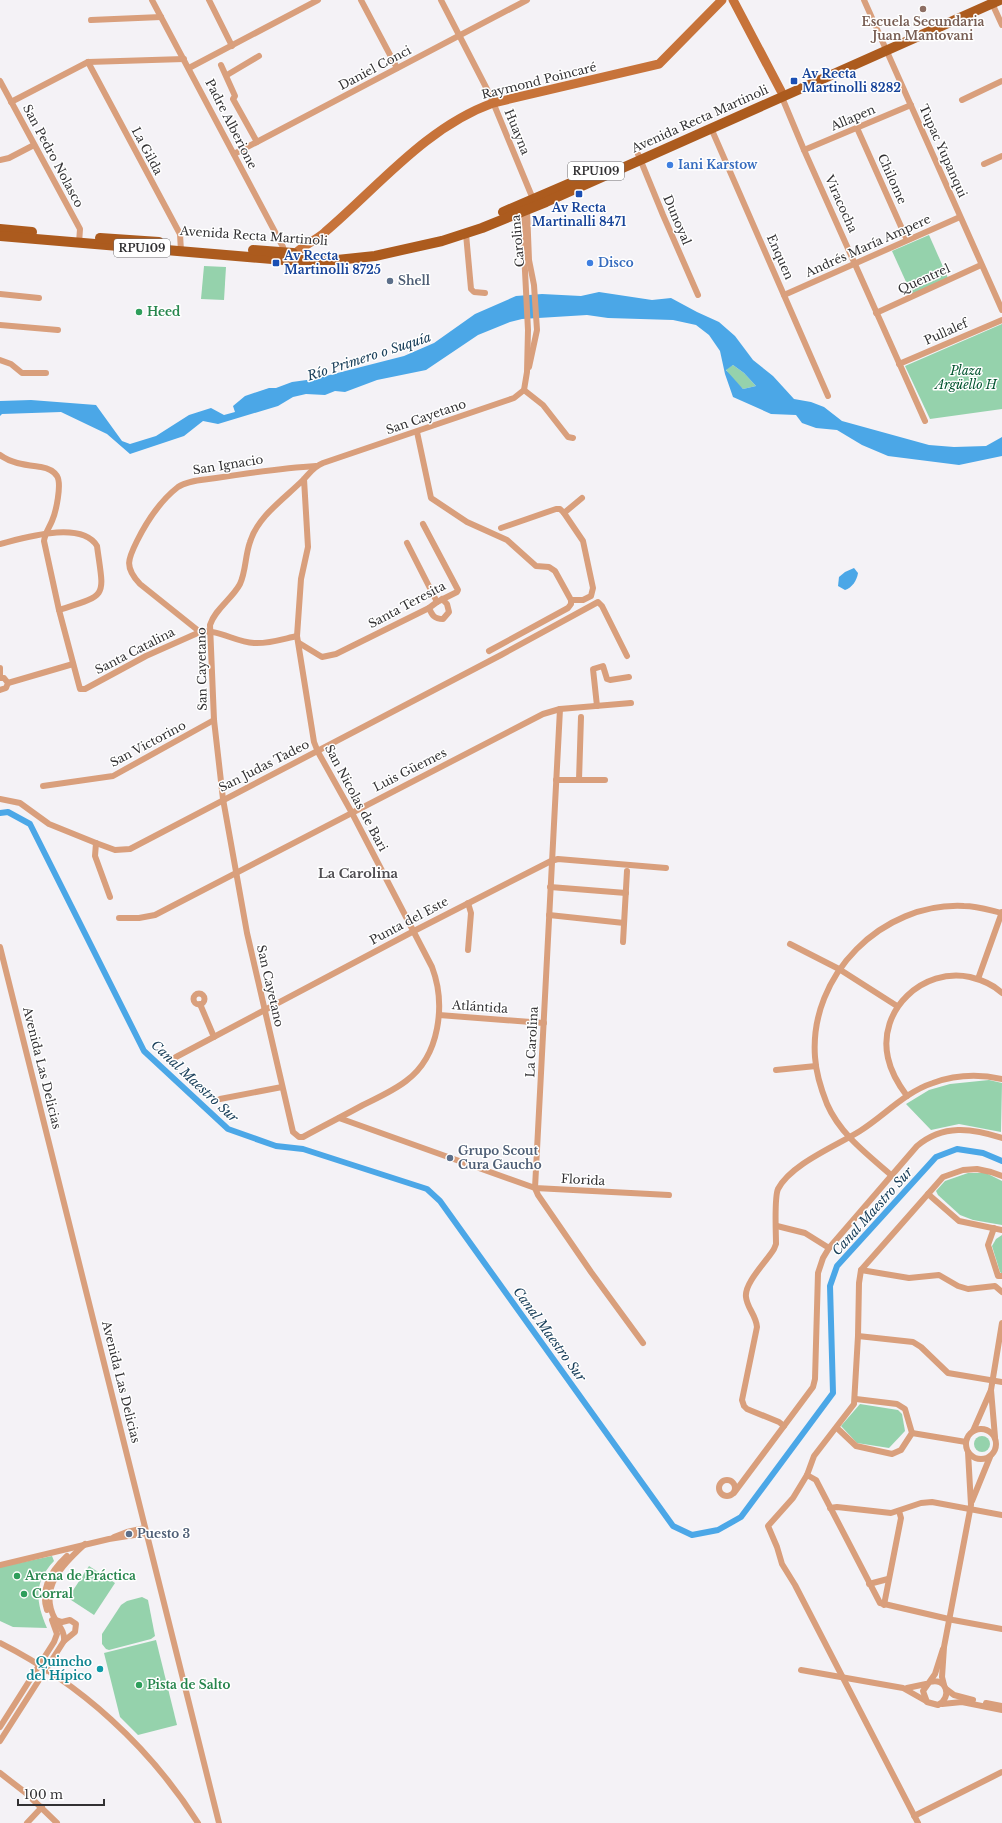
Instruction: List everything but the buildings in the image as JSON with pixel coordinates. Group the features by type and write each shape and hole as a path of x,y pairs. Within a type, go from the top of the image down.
{"main road":[{"name":"Avenida Recta Martinoli","path":"0,229 80,239 337,260 366,257 436,242 466,234 525,206 992,1"},
{"name":"Avenida Recta Martinoli","path":"296,257 375,249 452,231 525,206 563,186 711,128 781,94"},
{"name":"Avenida Recta Martinoli","path":"0,236 80,239"}],"street":[{"name":"Padre Alberione","path":"152,0 234,154 284,256"},
{"path":"209,0 232,46"},
{"path":"303,0 306,6"},
{"path":"189,68 318,0"},
{"path":"361,0 397,68"},
{"name":"Huayna","path":"441,0 493,103 525,206"},
{"name":"Daniel Conci","path":"234,154 527,0"},
{"name":"Raymond Poincaré","path":"296,257 431,137 469,112 493,103 659,64 722,0"},
{"name":"Viracocha","path":"733,0 781,94 804,150 925,421"},
{"name":"Tupac Yupanqui","path":"864,0 1002,310"},
{"path":"992,1 1002,25"},
{"path":"91,20 161,17"},
{"path":"227,74 259,56"},
{"path":"11,102 88,62 184,59"},
{"name":"La Gilda","path":"88,62 180,234 181,248"},
{"path":"221,65 227,74 234,99 257,142"},
{"name":"San Pedro Nolasco","path":"0,81 80,229 80,239"},
{"path":"962,100 1002,81"},
{"name":"Allapen","path":"804,150 910,105"},
{"name":"Enquen","path":"711,128 828,396"},
{"name":"Chilome","path":"857,128 907,240"},
{"path":"0,160 9,158 34,145"},
{"name":"Dunoyal","path":"639,156 698,295"},
{"path":"984,164 1002,156"},
{"name":"Carolina","path":"525,206 528,342"},
{"name":"Carolina","path":"525,206 534,285 537,330 535,342"},
{"name":"Andrés María Ampere","path":"784,295 960,217"},
{"path":"466,234 471,289 474,292 485,293"},
{"name":"Quentrel","path":"876,312 981,265"},
{"path":"0,294 40,298"},
{"name":"Pullalef","path":"899,364 1002,320"},
{"path":"0,325 58,330"},
{"path":"527,372 528,342 535,342 524,390 543,405 568,437 573,438"},
{"path":"0,360 11,364 22,373 46,373"},
{"name":"San Cayetano","path":"299,1137 293,1132 264,1010 236,873 223,799 214,720 210,630 213,617 234,593 243,577 249,543 256,529 280,501 304,479 311,470 317,466 514,398 524,390"},
{"path":"417,432 431,498 466,522 507,540 536,566 552,568 571,600 571,604 568,608 489,651"},
{"path":"0,455 14,463 49,469 58,477 58,498 55,513 44,541 72,664 8,683 6,688 0,690"},
{"name":"San Ignacio","path":"200,632 140,584 130,570 128,564 130,556 154,511 178,487 188,482 253,472 317,466"},
{"name":"San Nicolas de Bari","path":"299,1137 303,1137 390,1091 413,1074 429,1050 440,1015 440,999 436,978 414,931 318,752 313,735 297,636 301,579 308,547 304,479"},
{"path":"564,513 582,498"},
{"path":"501,528 556,509 560,509 564,513 583,541 593,588 593,594 589,598 571,600"},
{"name":"Santa Teresita","path":"299,643 317,655 328,656 429,608 458,590 423,524"},
{"path":"0,544 46,533 61,532 92,539 97,546 102,587 99,593 92,599 59,610"},
{"path":"407,543 440,601 447,604 449,612 443,619 437,619 432,616 429,608"},
{"name":"San Judas Tadeo","path":"0,799 20,803 49,824 96,844 115,850 130,849 223,799 318,752 598,602 602,606 627,656"},
{"path":"200,632 210,630 253,643 270,642 297,636"},
{"name":"Santa Catalina","path":"72,664 81,690 146,656 200,632"},
{"path":"597,706 593,669 603,666 607,679 610,680 629,677"},
{"path":"0,668 0,678 6,679 8,683"},
{"name":"Luis Güemes","path":"119,918 138,918 155,914 543,714 560,710 631,703"},
{"name":"La Carolina","path":"535,1188 560,710"},
{"path":"579,780 581,717"},
{"name":"San Victorino","path":"43,786 113,776 214,720"},
{"path":"556,780 605,780"},
{"path":"96,844 95,856 110,896"},
{"name":"Punta del Este","path":"176,1057 414,931 551,861 558,859 666,868"},
{"path":"623,942 627,871"},
{"path":"550,887 626,892"},
{"path":"468,903 472,913 468,950"},
{"path":"891,1175 849,1138 838,1124 827,1104 816,1066 815,1045 821,1007 828,988 839,969 858,947 871,936 895,920 908,914 936,908 963,906 983,908 1002,913 978,979"},
{"path":"549,915 624,923"},
{"path":"790,944 839,969 897,1006"},
{"name":"Avenida Las Delicias","path":"0,947 219,1823"},
{"path":"907,1096 894,1076 887,1057 886,1038 897,1006 909,994 930,979 954,975 978,979 988,983 1002,993"},
{"path":"200,1004 214,1037"},
{"name":"Atlántida","path":"440,1015 544,1023"},
{"path":"776,1070 816,1066"},
{"path":"784,1426 779,1422 747,1409 742,1400 757,1327 756,1318 748,1302 746,1293 749,1284 774,1249 777,1226 777,1193 785,1180 803,1164 849,1138 869,1125 907,1096 924,1086 952,1078 982,1076 1002,1079"},
{"path":"220,1100 282,1087"},
{"name":"Florida","path":"339,1118 535,1188 670,1195"},
{"path":"734,1493 810,1393 814,1383 818,1273 823,1258 829,1248 891,1175 926,1138 953,1129 966,1129 1002,1138"},
{"path":"918,1823 795,1585 782,1564 777,1547 768,1529 769,1523 793,1498 807,1474 814,1456 837,1428 856,1399 859,1283 861,1270 943,1177 963,1170 984,1170 1002,1176"},
{"path":"535,1188 538,1195 591,1272 643,1343"},
{"path":"928,1194 959,1222 1002,1230"},
{"path":"777,1226 805,1233 829,1248"},
{"path":"994,1228 988,1245 1000,1276 995,1286"},
{"path":"861,1270 909,1278 939,1275 968,1290 995,1286 1002,1292"},
{"path":"926,1701 923,1691 937,1670 944,1647 970,1507 990,1457 999,1447 995,1437 991,1390 1002,1323"},
{"path":"858,1336 913,1342 921,1347 948,1373 1002,1382"},
{"path":"970,1507 968,1452 966,1442 973,1431 991,1390"},
{"path":"837,1428 856,1446 892,1454 901,1450 912,1432 907,1414 901,1406 856,1399"},
{"path":"973,1431 983,1429 992,1433 995,1437"},
{"path":"912,1432 966,1442"},
{"path":"968,1452 971,1456 980,1460 990,1457"},
{"path":"807,1474 816,1480 877,1599 884,1605 949,1620 1002,1629"},
{"path":"830,1508 837,1507 891,1513 926,1502 970,1507 1002,1515"},
{"path":"884,1605 901,1518 899,1511"},
{"path":"0,1565 109,1539 127,1532 146,1530"},
{"path":"56,1636 54,1620 49,1603 50,1587 62,1568 81,1545"},
{"path":"869,1584 888,1580"},
{"path":"54,1620 70,1635"},
{"path":"0,1727 40,1665 61,1627 72,1620 76,1624 75,1632 64,1641 0,1741"},
{"path":"61,1627 64,1641"},
{"path":"0,1643 47,1669 87,1700 131,1738 173,1786 198,1823"},
{"path":"938,1705 945,1700 946,1697 942,1677 944,1647"},
{"path":"801,1670 842,1676 903,1688 916,1694 930,1704 938,1705 962,1702 1002,1710"},
{"path":"903,1688 938,1681 958,1696 1002,1706"},
{"path":"914,1816 1002,1772"},
{"path":"0,1773 42,1807 57,1823"},
{"path":"27,1823 42,1807"}],"green space":[{"path":"929,235 948,278 912,295 892,251"},
{"path":"204,266 226,267 224,300 201,299"},
{"name":"Plaza Argüello H","path":"1002,324 1002,409 930,419 905,366"},
{"path":"733,365 744,373 756,386 743,389 730,377 726,369"},
{"path":"989,1080 1002,1083 1001,1132 959,1124 931,1130 906,1104 929,1090 950,1084"},
{"path":"968,1173 986,1173 1002,1181 1002,1225 973,1220 960,1215 938,1195 936,1191 945,1181"},
{"path":"1002,1235 1002,1274 1000,1272 992,1246 996,1239"},
{"path":"860,1404 898,1410 902,1414 905,1431 889,1448 857,1443 841,1426"},
{"path":"982,1436 989,1441 990,1444 985,1451 982,1452 975,1447 974,1444 979,1437"},
{"name":"Corral","path":"52,1556 54,1561 42,1577 38,1593 40,1610 47,1628 13,1627 0,1621 0,1567"},
{"path":"89,1566 115,1583 94,1615 68,1598"},
{"path":"142,1597 148,1600 155,1636 151,1639 109,1650 106,1649 102,1644 102,1634 121,1605 127,1601"},
{"name":"Pista de Salto","path":"156,1640 177,1725 138,1735 120,1717 104,1653"}],"water":[{"path":"599,292 652,300 671,298 719,322 735,336 753,360 773,376 794,399 811,402 824,407 842,421 929,445 954,447 986,446 1002,437 1002,456 959,465 888,456 862,445 837,430 816,428 802,423 796,415 771,414 733,397 725,374 720,351 709,335 696,325 673,320 608,318 587,315 522,319 510,322 478,335 426,370 377,380 345,392 335,391 325,395 306,394 293,397 278,406 218,424 203,421 184,436 130,454 107,434 61,412 2,414 0,416 0,401 31,400 96,405 122,441 130,444 156,436 189,415 211,408 224,415 235,412 233,406 245,396 269,388 276,388 292,382 314,379 404,356 434,343 475,314 516,296 542,294 581,296","holes":["733,365 744,373 756,386 743,389 726,370"]},
{"path":"854,568 858,573 852,586 845,590 838,586 839,577 845,572"}],"waterway":[{"name":"Canal Maestro Sur","path":"0,813 8,812 30,824 144,1051 228,1129 276,1146 303,1149 427,1189 440,1201 673,1526 692,1535 718,1530 741,1517 833,1393 830,1286 837,1266 936,1157 957,1149 983,1153 1002,1161"}],"place":[{"name":"Escuela Secundaria Juan Mantovani","path":"923,9"},
{"name":"Av Recta Martinolli 8282","path":"794,81"},
{"name":"Iani Karstow","path":"670,165"},
{"name":"Av Recta Martinalli 8471","path":"579,194"},
{"name":"Av Recta Martinolli 8725","path":"276,263"},
{"name":"Disco","path":"590,263"},
{"name":"Shell","path":"390,281"},
{"name":"Heed","path":"139,312"},
{"name":"Grupo Scout Cura Gaucho","path":"450,1158"},
{"name":"Puesto 3","path":"129,1534"},
{"name":"Arena de Práctica","path":"17,1576"},
{"name":"Corral","path":"24,1594"},
{"name":"Quincho del Hípico","path":"100,1669"},
{"name":"Pista de Salto","path":"139,1685"}],"district":[{"name":"La Carolina","path":"358,873"}],"water label":[{"name":"Río Primero o Suquía","path":"369,356"}]}
